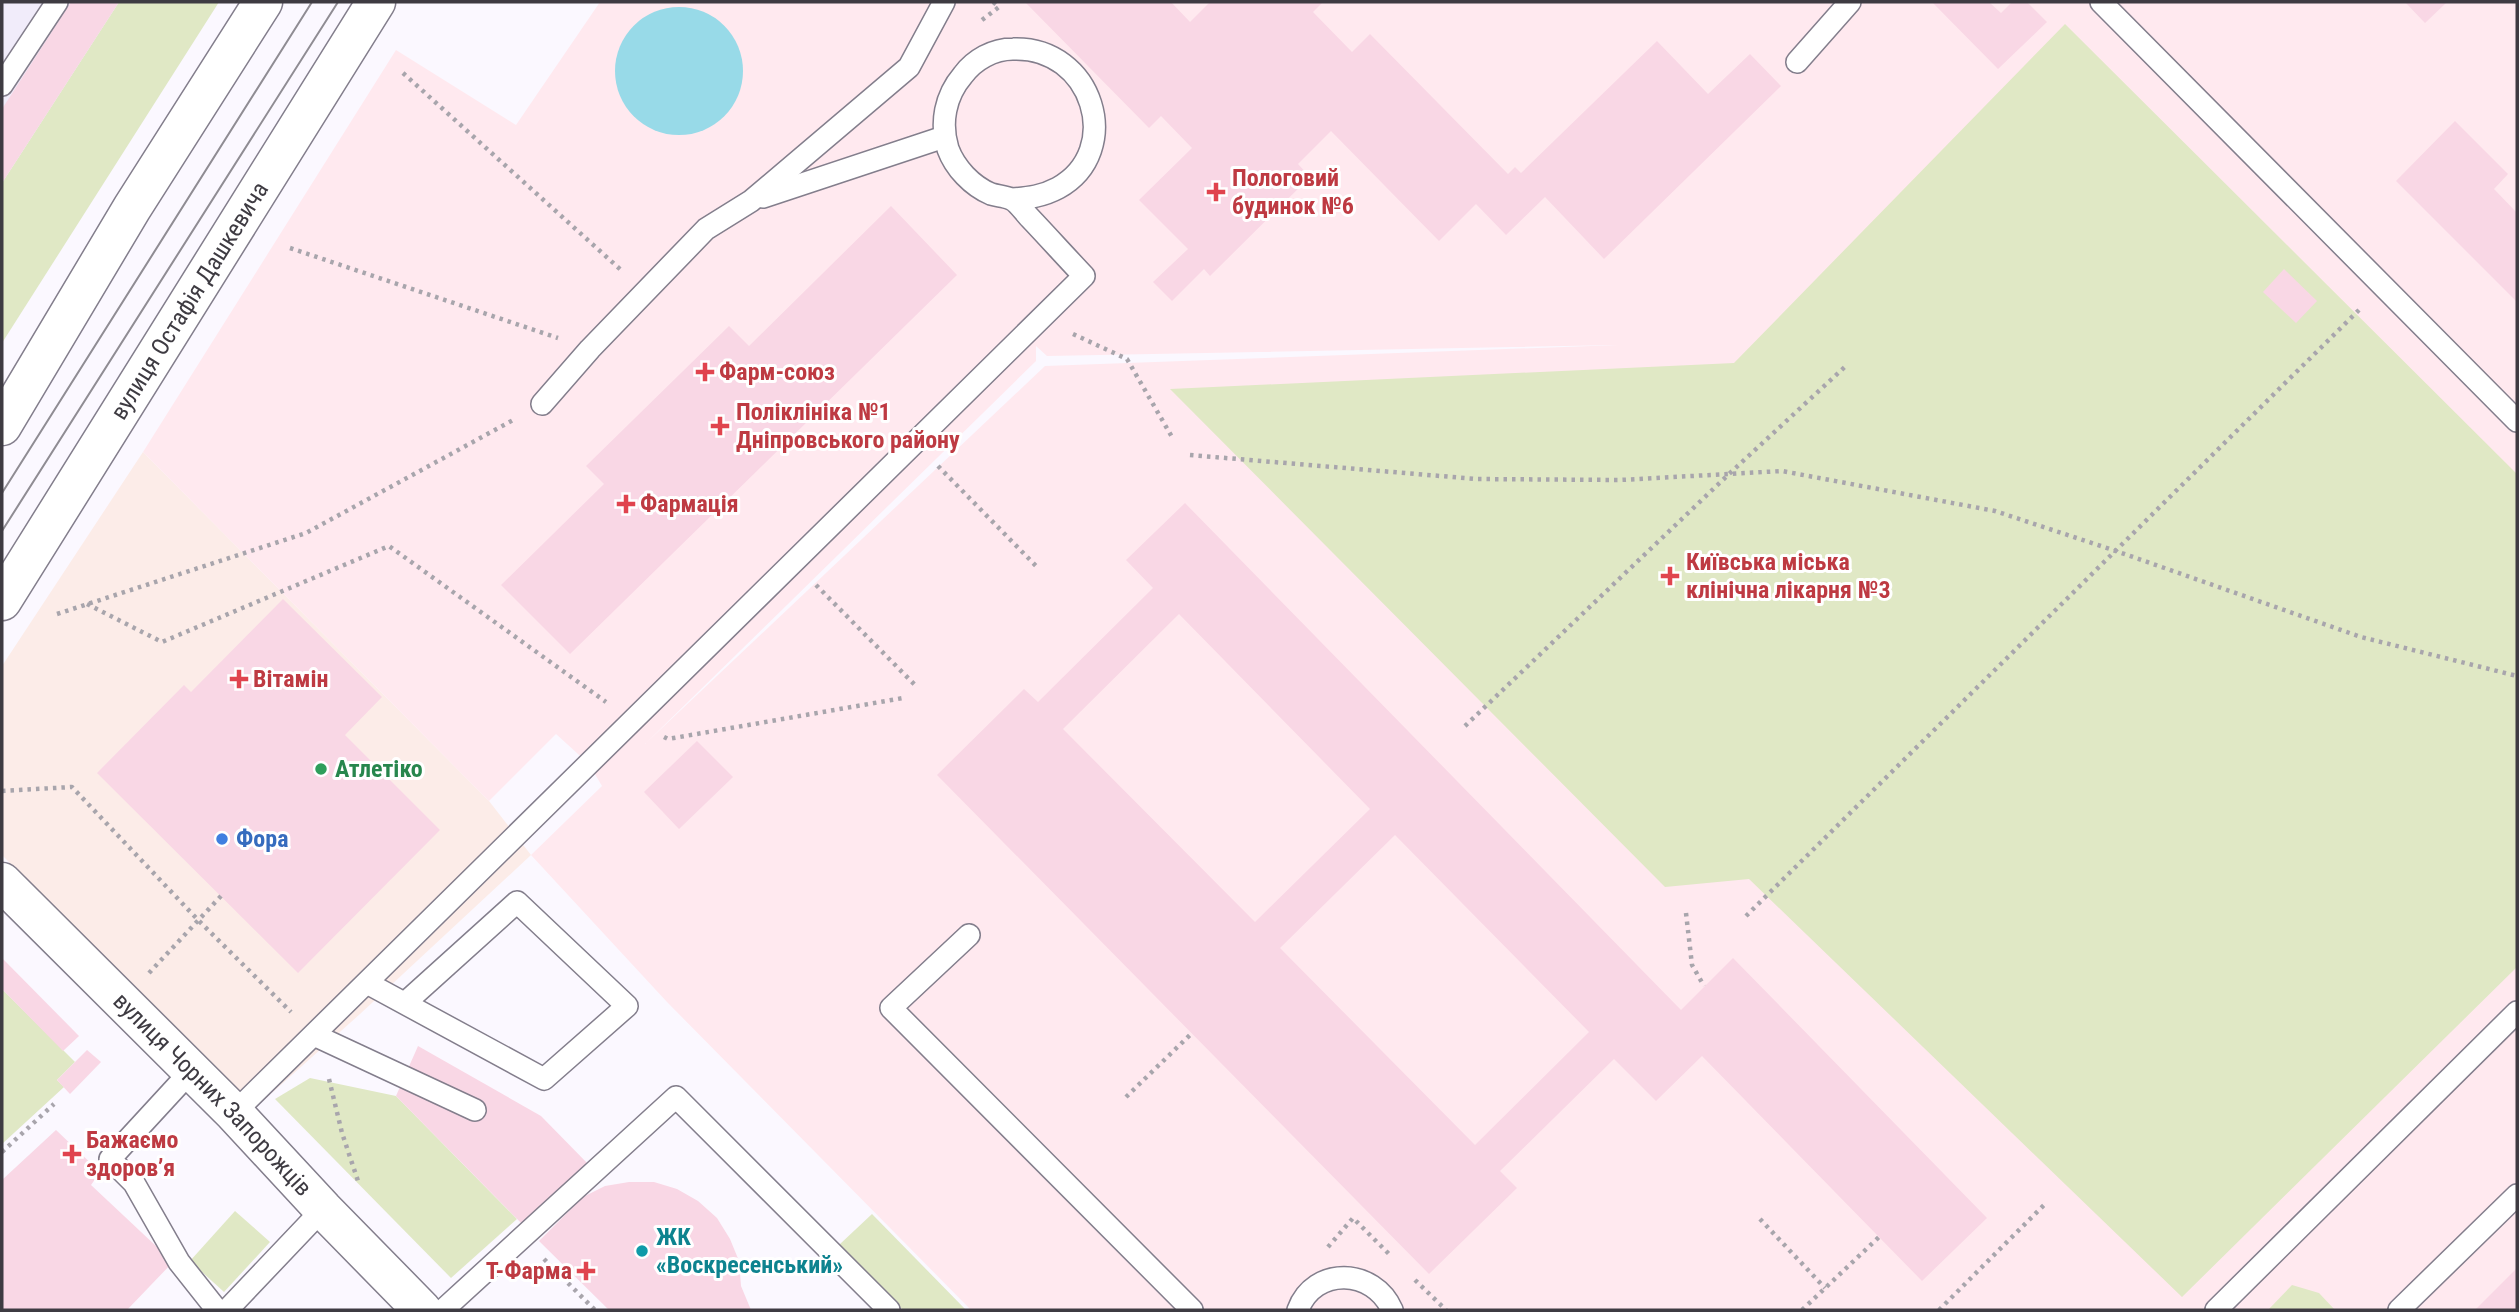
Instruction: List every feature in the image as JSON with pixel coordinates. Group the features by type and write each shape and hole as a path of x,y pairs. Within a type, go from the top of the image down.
{"street":[{"path":"2,426 132,208 263,2"},
{"name":"вулиця Остафія Дашкевича","path":"2,601 376,2"},
{"name":"вулиця Чорних Запорожців","path":"2,882 234,1113 422,1310"}],"lane":[{"path":"2,85 57,2"},
{"path":"542,404 590,349 706,229 751,201 909,66 944,2"},
{"path":"1797,62 1850,2"},
{"path":"2101,2 2517,421"},
{"path":"1027,48 1058,59 1074,72 1087,92 1094,117 1093,140 1079,169 1060,187 1036,197 1012,199 991,194 969,181 951,158 944,137 946,104 953,86 970,66 987,55 1007,49 1027,48"},
{"path":"751,201 944,137"},
{"path":"234,1113 1084,276 1012,199"},
{"path":"367,983 544,1079 627,1006 517,902 405,1003"},
{"path":"969,935 891,1008 1192,1310"},
{"path":"2217,1310 2517,1012"},
{"path":"314,1035 475,1110"},
{"path":"191,1071 110,1159 134,1183 179,1262 217,1310"},
{"path":"443,1310 676,1097 889,1310"},
{"path":"2399,1310 2517,1195"},
{"path":"227,1310 323,1209"},
{"path":"1298,1310 1302,1300 1314,1286 1330,1279 1348,1277 1375,1287 1388,1300 1392,1310"}],"path":[{"path":"993,2 999,6"},
{"path":"403,73 645,292"},
{"path":"290,247 590,349"},
{"path":"1746,916 2384,286"},
{"path":"1049,310 1077,338 1127,359 1172,437"},
{"path":"1465,726 1728,474 1848,364"},
{"path":"57,614 306,533 542,404"},
{"path":"915,443 1038,568"},
{"path":"1190,455 1476,479 1620,480 1782,471 1995,511 2361,637 2517,676"},
{"path":"87,604 162,642 389,546 632,721 668,739 904,698"},
{"path":"796,560 811,580 916,687"},
{"path":"2,791 72,787 199,921 314,1035 334,1094 342,1133 359,1185"},
{"path":"141,981 221,896"},
{"path":"1686,913 1692,965 1704,986"},
{"path":"1126,1097 1191,1034"},
{"path":"2,1152 54,1104"},
{"path":"1939,1310 2044,1205"},
{"path":"1760,1219 1825,1288"},
{"path":"1802,1310 1879,1237"},
{"path":"539,1254 595,1310"}],"shaded area":[{"path":"2,2 119,2 2,183"},
{"name":"Київська міська клінічна лікарня №3","path":"600,2 2517,2 2517,1310 971,1310 667,1002 531,855 602,786 589,764 556,734 489,801 143,452 396,50 516,125","holes":["1618,345 1045,366 645,744 1036,361 1036,346 1047,356"]},
{"path":"143,452 489,801 531,855 253,1110 2,855 2,666"}],"green space":[{"path":"119,2 219,2 2,343 2,183"},
{"path":"2065,24 2517,474 2517,967 2182,1297 1749,879 1665,887 1170,389 1734,363"},
{"path":"2,989 75,1062 57,1080 64,1087 2,1144"},
{"path":"310,1078 396,1096 517,1219 451,1278 275,1099"},
{"path":"235,1211 270,1242 224,1292 190,1261"},
{"path":"872,1214 966,1310 903,1310 839,1245"},
{"path":"2292,1285 2319,1293 2335,1310 2268,1310"}],"water":[{"path":"679,7 703,12 724,26 738,47 743,71 738,95 724,116 703,130 679,135 655,130 634,116 620,95 615,71 620,47 634,26 655,12"}],"building":[{"path":"71,2 119,2 2,183 2,109"},
{"path":"1025,2 1171,2 1190,22 1210,2 1323,2 1313,12 1352,52 1370,34 1508,174 1515,167 1521,173 1657,41 1708,94 1750,54 1781,86 1604,259 1545,197 1506,235 1476,204 1439,241 1331,131 1298,164 1310,177 1210,276 1204,269 1172,301 1153,282 1188,249 1139,200 1192,148 1161,116 1149,128"},
{"path":"1932,2 1989,2 2001,13 2012,2 2027,2 2047,22 1998,69"},
{"path":"2405,2 2447,2 2425,23"},
{"path":"2455,121 2508,174 2494,189 2517,213 2517,302 2396,181"},
{"path":"891,206 957,275 570,654 501,585 604,484 586,466 729,326 749,346"},
{"path":"2284,269 2317,301 2296,323 2263,292"},
{"path":"1185,503 1681,1010 1733,958 1987,1218 1922,1281 1702,1056 1656,1101 1614,1059 1500,1171 1517,1188 1429,1274 937,775 1024,689 1038,702 1153,588 1126,560","holes":["1179,614 1370,809 1255,922 1063,729","1395,835 1589,1032 1475,1145 1280,948"]},
{"path":"283,599 382,697 345,735 440,830 298,973 97,773 184,685 191,692"},
{"path":"697,741 733,777 679,829 644,792"},
{"path":"2,958 79,1036 63,1051 2,989"},
{"path":"418,1046 541,1116 591,1167 528,1230 396,1096"},
{"path":"87,1050 101,1062 70,1094 57,1080"},
{"path":"56,1130 100,1172 91,1185 173,1262 127,1310 2,1310 2,1180"},
{"name":"ЖК «Воскресенський»","path":"654,1182 677,1189 698,1201 717,1218 739,1261 741,1286 751,1310 609,1310 539,1241 583,1197 605,1186"},
{"path":"2517,1268 2517,1310 2475,1310"}],"tram line":[{"path":"2,493 312,2"},
{"path":"2,531 338,2"}],"place":[{"name":"Пологовий будинок №6","path":"1216,192"},
{"name":"Фарм-союз","path":"705,372"},
{"name":"Поліклініка №1 Дніпровського району","path":"720,426"},
{"name":"Фармація","path":"626,504"},
{"name":"Київська міська клінічна лікарня №3","path":"1670,576"},
{"name":"Вітамін","path":"239,679"},
{"name":"Атлетіко","path":"321,769"},
{"name":"Фора","path":"222,839"},
{"name":"Бажаємо здоровʼя","path":"72,1154"},
{"name":"ЖК «Воскресенський»","path":"642,1251"},
{"name":"Т-Фарма","path":"586,1271"}]}
